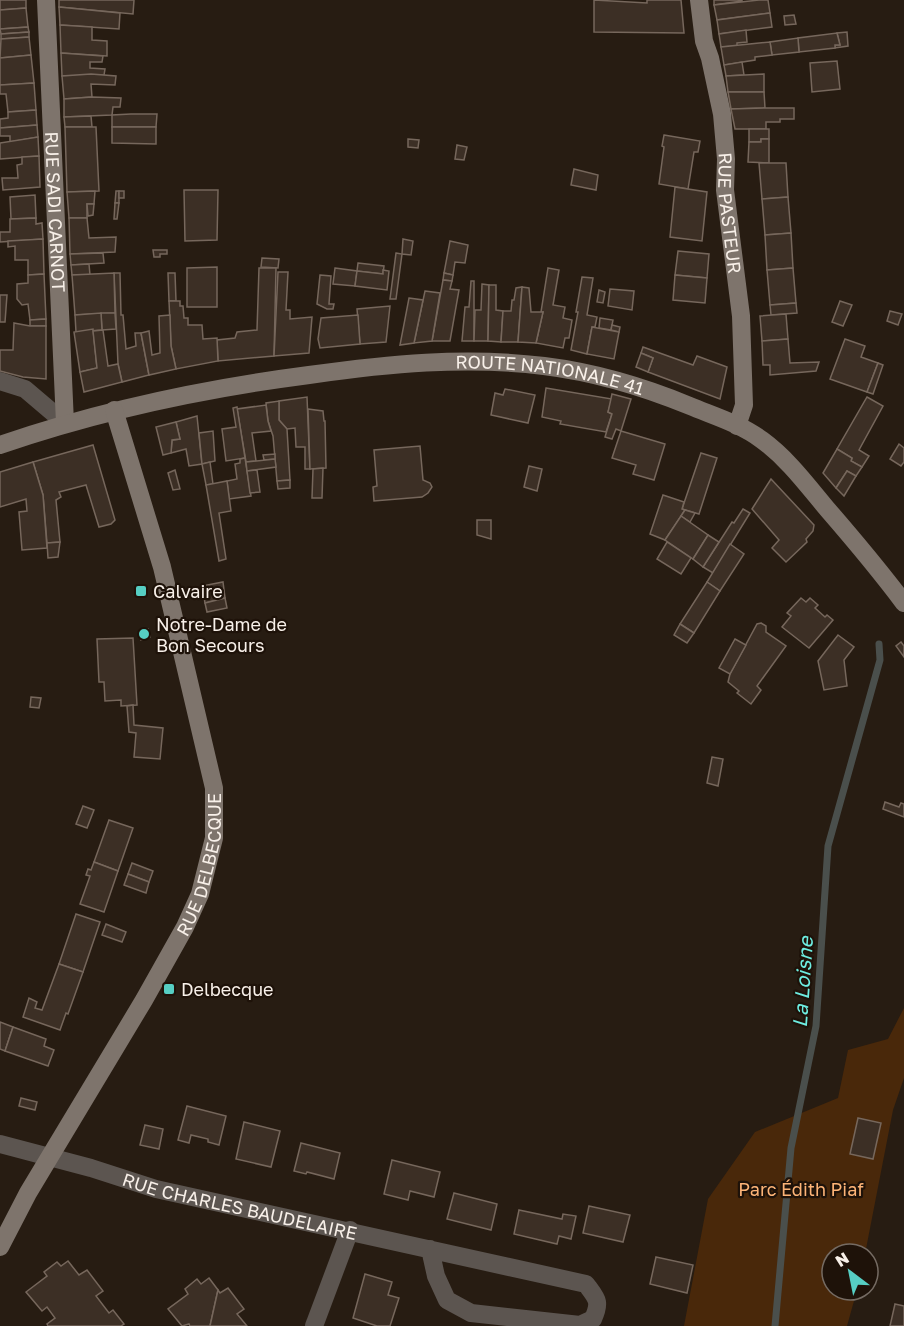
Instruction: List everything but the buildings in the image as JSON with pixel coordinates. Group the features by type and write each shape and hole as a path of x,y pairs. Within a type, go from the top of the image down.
{"street":[{"name":"RUE SADI CARNOT","path":"46,0 65,423"},
{"name":"RUE PASTEUR","path":"699,0 704,41 722,114 726,159 725,190 741,316 744,405 737,426"},
{"name":"ROUTE NATIONALE 41","path":"0,445 65,423 114,410 274,380 351,369 444,360 544,366 591,375 660,394 737,426 762,439 793,467 904,603"},
{"path":"0,381 25,389 65,423"},
{"name":"RUE DELBECQUE","path":"0,1247 28,1193 144,1000 184,927 200,894 214,838 214,788 206,753 162,567 114,410"},
{"name":"RUE CHARLES BAUDELAIRE","path":"0,1143 156,1189 350,1230 586,1284 599,1306 593,1319 580,1325 471,1313 447,1300 436,1276 430,1249"},
{"path":"314,1326 350,1230"}],"green space":[{"name":"Parc Édith Piaf","path":"904,1008 904,1078 893,1110 867,1242 820,1242 820,1302 854,1302 847,1326 684,1326 708,1199 755,1132 838,1098 848,1050 888,1039"}],"waterway":[{"name":"La Loisne","path":"775,1326 791,1148 816,1026 828,846 880,660 879,644"}],"place":[{"name":"Calvaire","path":"141,591"},
{"name":"Notre-Dame de Bon Secours","path":"144,634"},
{"name":"Delbecque","path":"169,989"}]}
